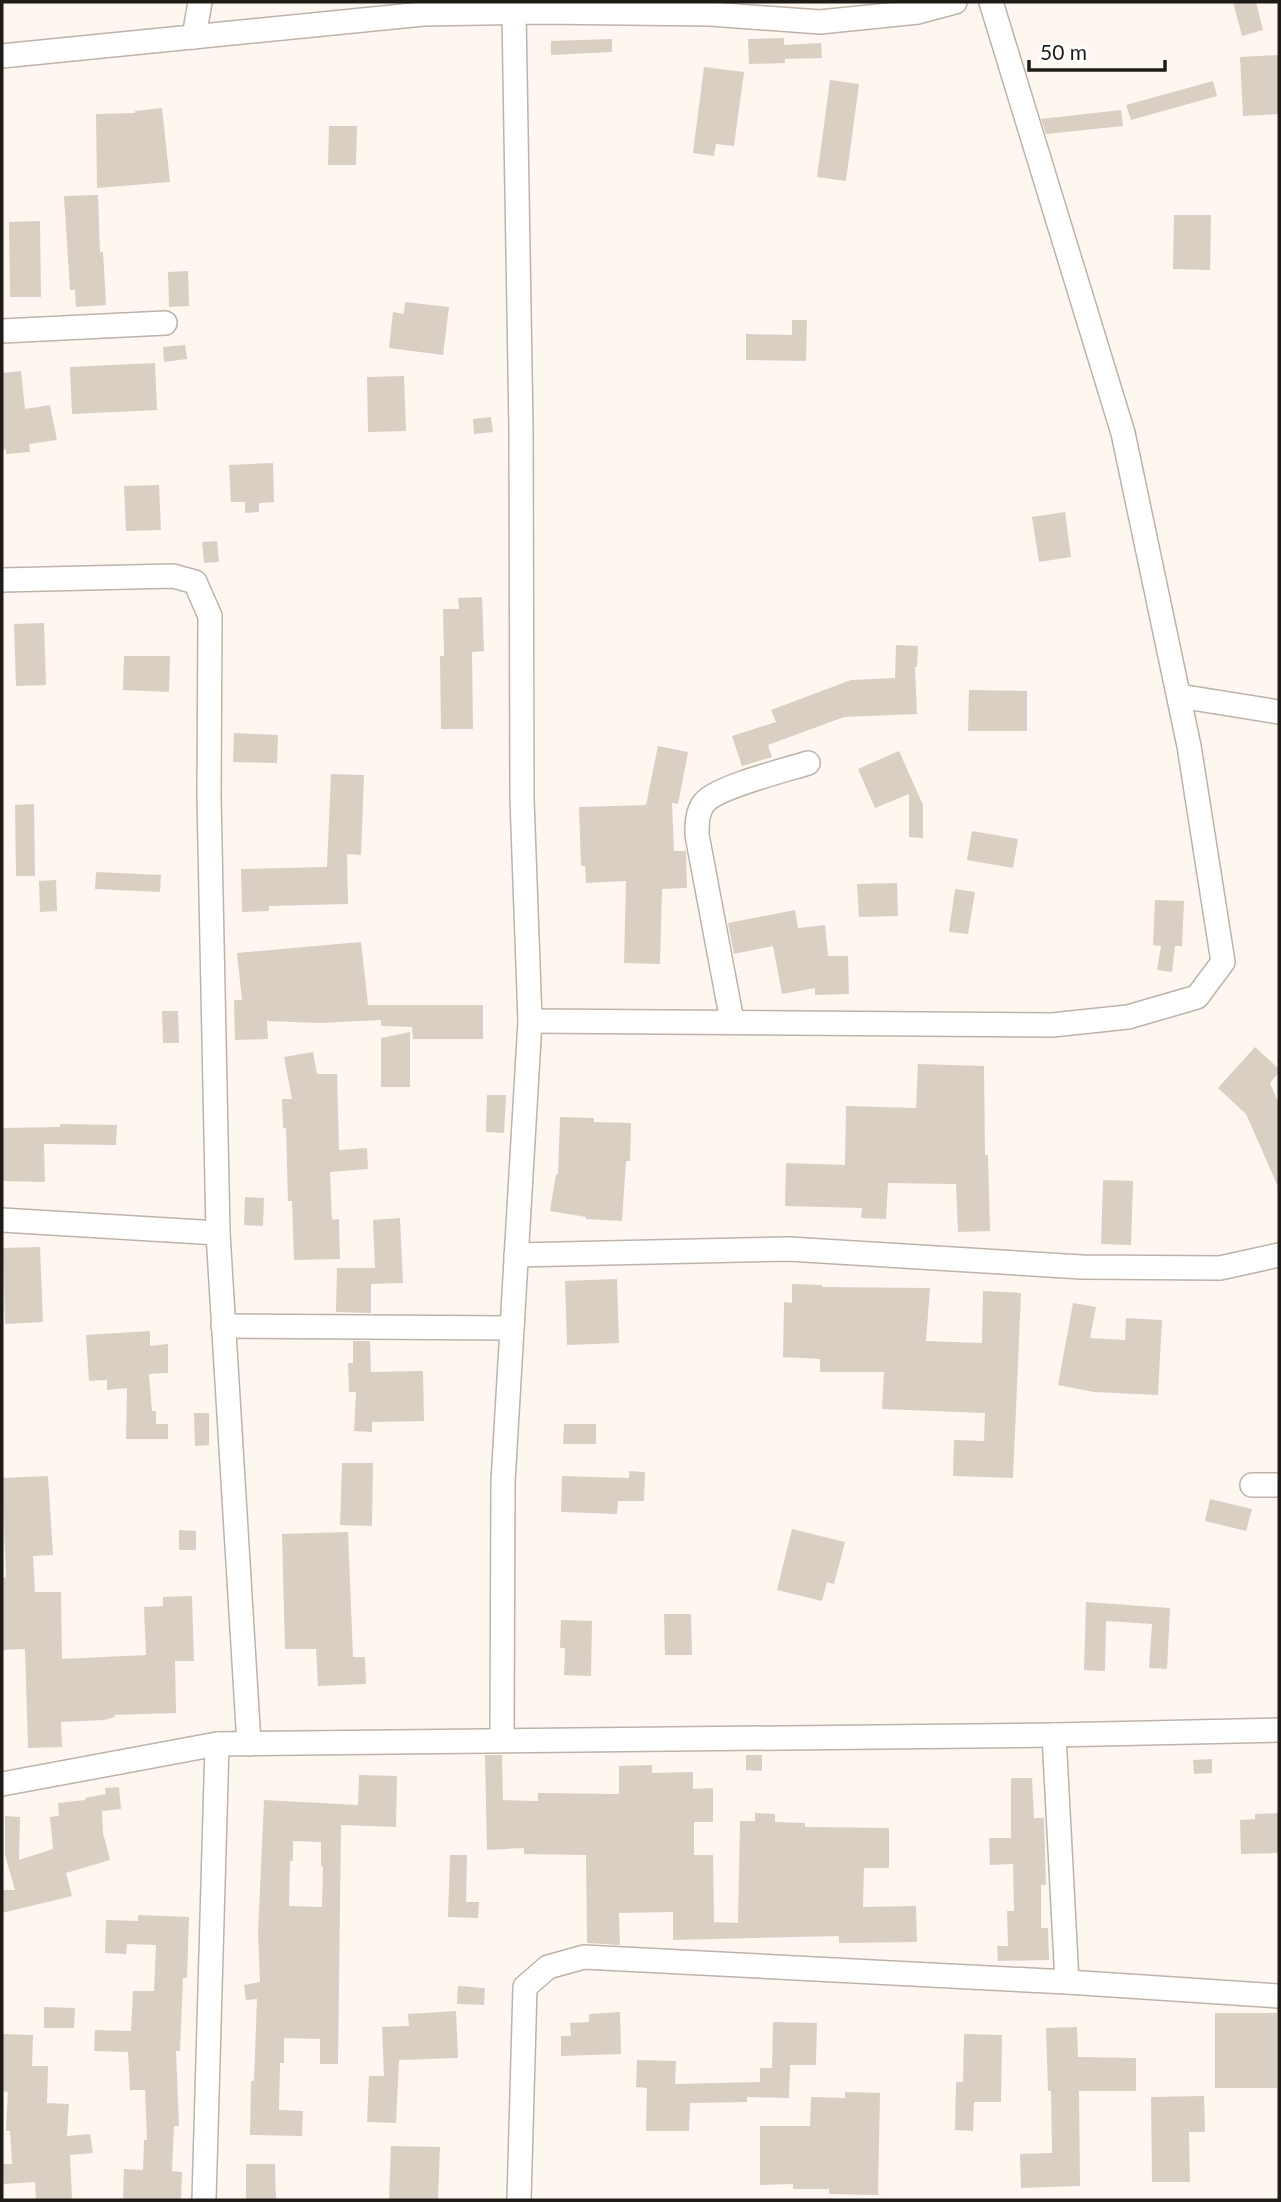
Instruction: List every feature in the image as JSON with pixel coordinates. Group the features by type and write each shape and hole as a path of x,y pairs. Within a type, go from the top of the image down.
{"street":[{"path":"194,37 200,2"},
{"path":"2,56 423,14 710,14 820,22 918,12 955,2"},
{"path":"530,1021 1052,1025 1128,1017 1197,997 1223,962 1189,746 1123,433 991,2"},
{"path":"502,1740 503,1482 530,1021 523,799 521,429 514,13"},
{"path":"2,331 165,323"},
{"path":"2,580 173,576 195,582 210,616 209,796 218,1233 249,1744"},
{"path":"1179,696 1279,712"},
{"path":"732,1021 698,835 700,812 705,802 719,792 808,763"},
{"path":"2,1220 218,1233"},
{"path":"516,1255 789,1249 1082,1267 1220,1268 1279,1255"},
{"path":"223,1326 512,1328"},
{"path":"1252,1485 1279,1485"},
{"path":"2,1784 217,1744 1279,1730"},
{"path":"1054,1735 1067,1982"},
{"path":"204,2200 217,1744"},
{"path":"519,2200 525,1987 548,1967 584,1957 1067,1982 1279,1996"}],"building":[{"path":"1233,2 1256,2 1263,30 1242,36"},
{"path":"784,38 784,45 821,43 822,58 749,64 748,39"},
{"path":"612,39 612,52 551,55 551,41"},
{"path":"1279,55 1279,114 1243,116 1240,57"},
{"path":"704,67 744,72 734,146 716,144 714,156 693,153"},
{"path":"830,80 859,84 846,181 817,177"},
{"path":"1213,81 1217,96 1131,120 1126,105"},
{"path":"162,108 170,182 97,188 96,114 135,113"},
{"path":"1121,110 1123,126 1046,134 1041,119"},
{"path":"329,126 357,126 356,165 328,165"},
{"path":"98,195 100,252 103,252 106,305 76,307 75,290 70,290 64,196"},
{"path":"1174,215 1211,215 1210,270 1173,269"},
{"path":"40,221 41,297 10,297 9,222"},
{"path":"188,271 189,306 169,307 168,272"},
{"path":"405,302 449,307 443,355 389,348 393,312 404,314"},
{"path":"792,320 807,320 806,361 746,360 746,334 792,335"},
{"path":"185,345 187,359 164,362 163,347"},
{"path":"155,363 157,410 72,414 70,367"},
{"path":"21,371 25,409 50,405 57,440 29,444 30,452 6,454 6,449 2,450 2,373"},
{"path":"404,376 406,431 368,432 367,377"},
{"path":"491,417 493,432 474,434 473,419"},
{"path":"273,463 274,502 259,503 259,512 245,513 245,502 231,502 229,465"},
{"path":"159,485 161,530 126,531 124,486"},
{"path":"1065,512 1071,557 1039,562 1032,517"},
{"path":"217,541 219,562 204,563 202,542"},
{"path":"482,597 484,651 472,652 473,729 441,729 440,656 444,656 443,609 459,609 458,598"},
{"path":"44,623 46,685 16,686 14,624"},
{"path":"896,645 918,646 915,667 917,714 844,717 768,745 772,757 742,766 732,736 776,722 771,710 851,680 895,678"},
{"path":"124,656 170,656 169,692 123,690"},
{"path":"969,690 1027,691 1027,731 968,731"},
{"path":"234,733 278,735 277,763 233,762"},
{"path":"658,746 688,752 678,804 672,803 674,851 686,851 687,888 662,889 660,964 624,963 626,881 586,883 585,866 581,866 579,807 646,805"},
{"path":"899,751 923,805 923,838 909,837 909,794 875,808 858,769"},
{"path":"331,774 364,775 361,855 347,854 348,904 269,906 269,911 242,912 241,869 327,867"},
{"path":"34,804 35,876 16,876 15,805"},
{"path":"972,831 1018,839 1013,868 967,860"},
{"path":"96,872 161,875 160,892 95,889"},
{"path":"56,880 57,911 40,912 39,881"},
{"path":"897,883 898,916 859,917 857,884"},
{"path":"955,889 975,892 968,934 949,932"},
{"path":"1155,900 1184,901 1182,946 1175,946 1172,972 1157,970 1161,946 1153,945"},
{"path":"795,910 798,928 825,925 828,956 848,956 849,994 815,995 815,988 782,994 773,946 734,954 728,923"},
{"path":"361,942 368,1005 483,1005 483,1039 413,1039 412,1027 381,1026 381,1020 319,1023 267,1021 268,1039 235,1040 234,1000 242,1000 237,953"},
{"path":"162,1011 178,1011 179,1043 163,1043"},
{"path":"410,1032 410,1087 381,1087 381,1038"},
{"path":"1255,1047 1279,1069 1270,1083 1279,1104 1279,1189 1246,1114 1218,1088"},
{"path":"313,1052 317,1074 337,1074 339,1150 367,1148 368,1169 330,1172 332,1220 339,1219 340,1259 294,1260 292,1201 288,1201 286,1128 283,1128 282,1099 292,1099 284,1057"},
{"path":"918,1064 984,1066 985,1155 988,1155 990,1231 958,1232 956,1184 888,1183 886,1219 861,1218 862,1208 785,1206 786,1163 845,1165 846,1106 916,1108"},
{"path":"487,1095 506,1095 504,1133 486,1132"},
{"path":"560,1117 594,1118 594,1122 631,1123 630,1161 626,1161 622,1221 586,1219 550,1211 556,1174 558,1175"},
{"path":"60,1124 117,1125 116,1145 44,1144 45,1182 2,1181 2,1128 60,1127"},
{"path":"1103,1180 1133,1181 1131,1245 1101,1244"},
{"path":"245,1197 264,1198 263,1226 244,1225"},
{"path":"400,1218 403,1283 371,1284 371,1313 336,1312 337,1268 375,1268 373,1220"},
{"path":"40,1247 43,1322 5,1324 3,1248"},
{"path":"617,1279 619,1343 567,1345 565,1281"},
{"path":"792,1284 822,1287 930,1288 926,1341 982,1343 983,1291 1021,1293 1013,1478 953,1476 954,1440 984,1441 985,1413 882,1409 884,1372 820,1372 820,1359 783,1357 784,1302 792,1303"},
{"path":"1073,1303 1096,1307 1090,1338 1125,1340 1126,1318 1162,1320 1158,1395 1094,1392 1058,1385"},
{"path":"150,1331 150,1346 168,1344 168,1373 149,1374 152,1411 156,1411 156,1424 168,1424 168,1439 126,1439 127,1388 107,1390 107,1380 89,1381 86,1335"},
{"path":"353,1341 370,1341 371,1372 423,1371 424,1421 372,1422 372,1432 354,1431 356,1392 349,1392 348,1363 353,1363"},
{"path":"194,1413 209,1413 209,1445 195,1446"},
{"path":"564,1424 596,1424 596,1444 563,1444"},
{"path":"342,1463 373,1463 372,1526 340,1525"},
{"path":"629,1471 645,1472 644,1501 618,1501 617,1514 561,1512 562,1476 629,1478"},
{"path":"48,1476 53,1555 33,1556 35,1592 61,1592 62,1659 146,1655 144,1607 163,1606 163,1597 192,1596 194,1661 175,1661 176,1713 114,1715 115,1717 104,1720 61,1722 62,1747 28,1748 25,1649 2,1650 2,1578 6,1577 2,1478"},
{"path":"1210,1499 1252,1509 1246,1531 1205,1521"},
{"path":"792,1529 845,1542 834,1584 827,1582 822,1601 777,1590"},
{"path":"179,1530 196,1531 196,1550 179,1550"},
{"path":"348,1532 353,1657 365,1657 366,1684 318,1686 316,1649 285,1649 282,1534"},
{"path":"1086,1602 1170,1608 1167,1669 1149,1668 1152,1624 1106,1621 1105,1671 1084,1670"},
{"path":"664,1614 691,1614 692,1655 665,1655"},
{"path":"561,1620 592,1621 591,1676 564,1675 565,1648 560,1648"},
{"path":"485,1755 502,1755 503,1800 538,1801 538,1793 619,1794 619,1766 652,1765 652,1773 693,1772 693,1789 713,1788 713,1822 694,1822 694,1855 713,1855 714,1922 738,1923 740,1821 755,1821 755,1813 775,1814 775,1822 805,1823 805,1827 889,1828 889,1868 864,1868 863,1907 916,1906 917,1942 839,1943 839,1936 673,1940 673,1912 619,1913 620,1945 587,1943 586,1855 524,1854 524,1848 487,1850"},
{"path":"746,1755 762,1755 762,1771 746,1770"},
{"path":"1212,1759 1212,1773 1194,1774 1193,1760"},
{"path":"359,1775 397,1776 396,1827 341,1825 338,2064 320,2064 320,2039 284,2038 284,2063 280,2063 279,2110 303,2111 302,2136 250,2135 257,1999 246,2000 244,1985 260,1982 258,1934 264,1800 358,1805","holes":["293,1841 321,1842 322,1907 289,1906"]},
{"path":"1011,1778 1032,1778 1034,1818 1044,1818 1046,1885 1041,1885 1041,1928 1048,1928 1049,1960 998,1961 997,1946 1008,1946 1007,1911 1014,1911 1013,1864 990,1865 989,1838 1011,1838"},
{"path":"119,1787 121,1809 102,1811 103,1833 110,1860 66,1873 72,1896 2,1913 2,1890 15,1890 5,1855 5,1816 20,1817 19,1860 53,1849 50,1817 59,1816 58,1803 85,1800 106,1794 105,1788"},
{"path":"1279,1813 1279,1853 1241,1854 1240,1820 1255,1819 1255,1814"},
{"path":"450,1855 467,1855 466,1902 479,1902 478,1918 448,1917"},
{"path":"138,1915 189,1917 180,2051 176,2051 179,2126 174,2126 172,2171 182,2172 181,2200 123,2200 124,2169 143,2170 144,2140 147,2140 145,2090 130,2090 128,2052 94,2051 95,2030 131,2031 133,1991 154,1991 156,1945 127,1944 126,1954 105,1953 106,1920 138,1921"},
{"path":"458,1986 485,1988 484,2005 457,2004"},
{"path":"44,2007 75,2008 74,2028 44,2028"},
{"path":"456,2011 458,2058 399,2060 396,2123 367,2122 369,2076 384,2076 382,2027 409,2026 408,2014"},
{"path":"620,2012 621,2054 561,2056 561,2036 571,2036 570,2023 589,2022 589,2014"},
{"path":"1215,2013 1277,2013 1277,2088 1215,2088"},
{"path":"773,2022 817,2023 816,2065 790,2065 789,2098 747,2097 747,2102 690,2103 689,2131 646,2131 647,2088 636,2087 637,2060 676,2061 675,2084 760,2082 760,2068 772,2068"},
{"path":"1077,2027 1078,2057 1136,2058 1136,2091 1079,2091 1080,2186 1021,2188 1020,2154 1052,2153 1046,2028"},
{"path":"2,2034 33,2035 32,2066 48,2066 47,2103 69,2104 67,2136 90,2134 93,2153 70,2155 72,2200 36,2200 35,2182 4,2184 3,2164 12,2164 10,2131 6,2131 8,2092 2,2091"},
{"path":"964,2034 1002,2035 1001,2102 974,2102 973,2131 955,2130 956,2082 963,2082"},
{"path":"845,2092 880,2093 878,2195 829,2194 829,2189 793,2189 793,2184 760,2185 760,2126 810,2126 811,2097 845,2098"},
{"path":"1204,2096 1205,2132 1189,2132 1190,2182 1152,2182 1151,2097"},
{"path":"391,2146 440,2147 438,2200 389,2200"},
{"path":"246,2164 275,2164 276,2200 246,2200"}]}
